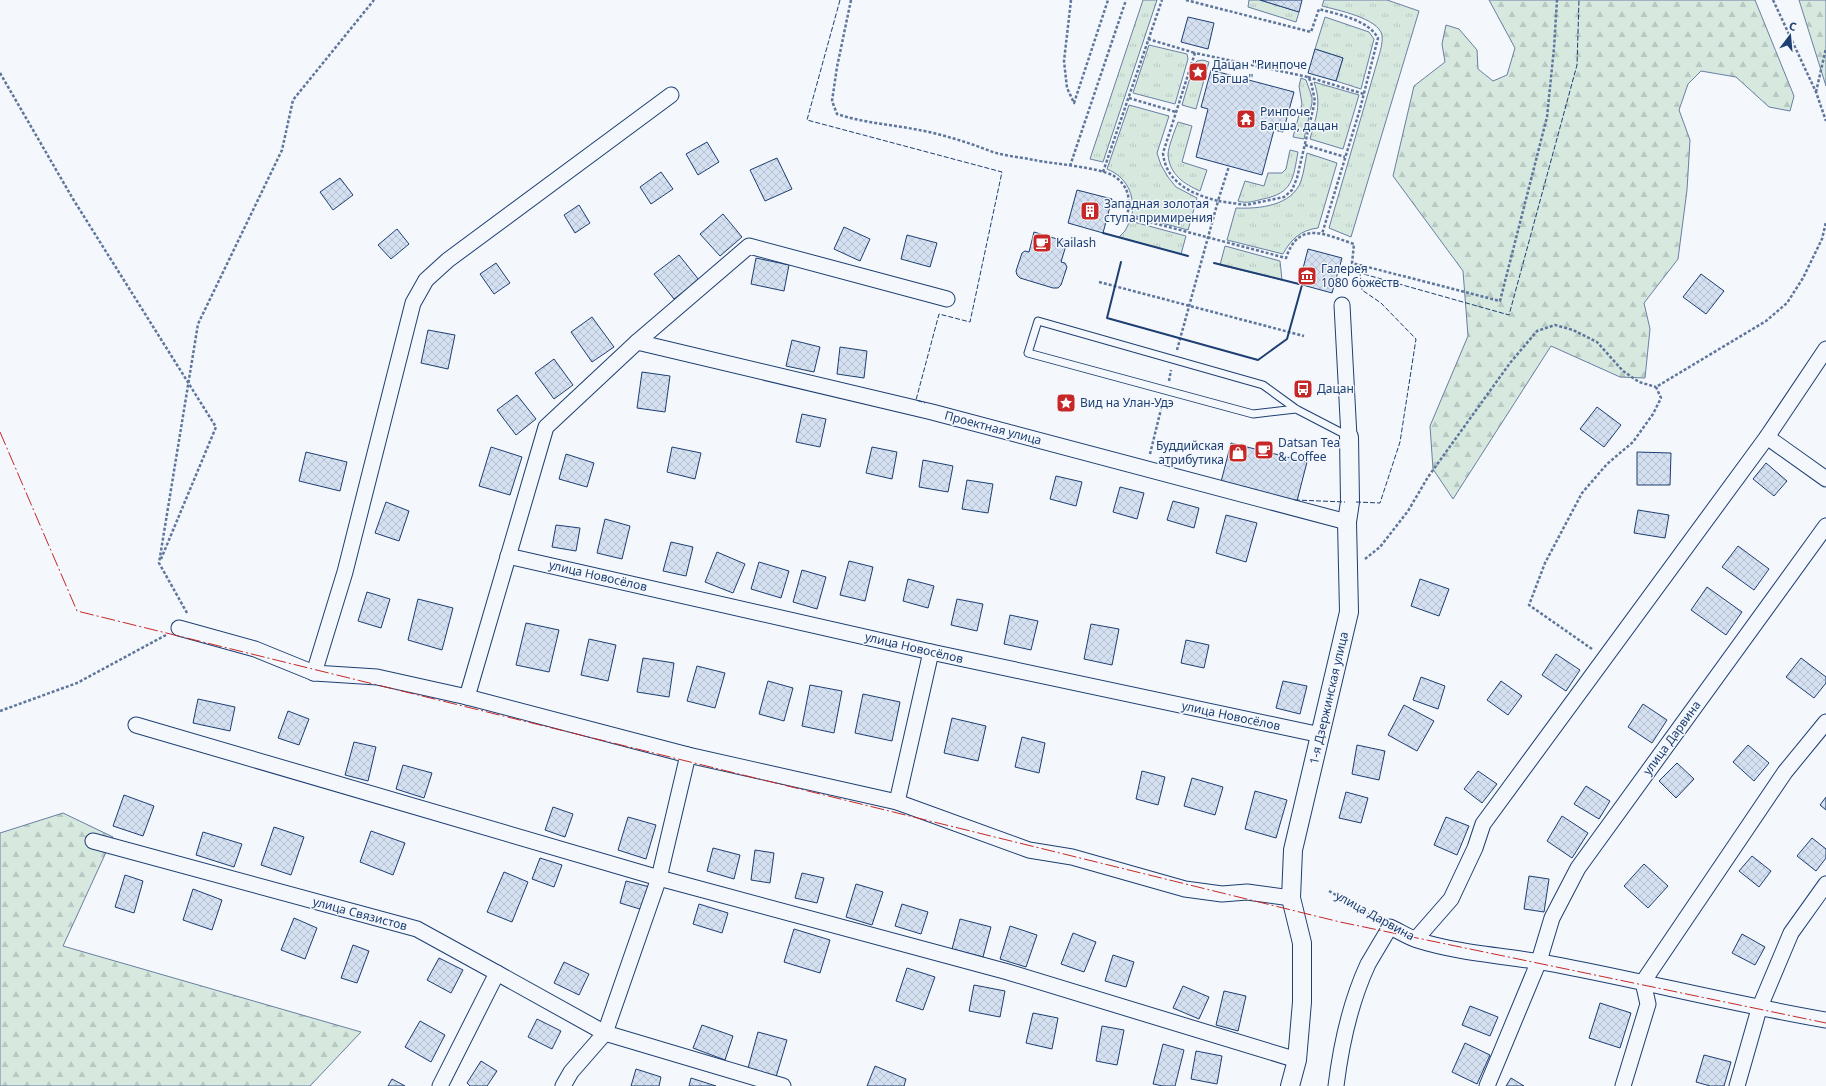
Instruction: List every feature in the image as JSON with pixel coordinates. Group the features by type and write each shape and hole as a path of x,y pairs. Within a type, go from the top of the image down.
{"street":[{"path":"314,673 345,572 413,303 426,280 448,260 671,95"},
{"path":"467,697 546,427 637,342 749,246 948,299"},
{"name":"1-я Дзержинская улица","path":"1290,1086 1297,1060 1302,1002 1302,943 1291,898 1293,850 1349,612 1347,522 1350,502 1349,437 1342,305"},
{"name":"Проектная улица","path":"637,342 932,412 1347,522"},
{"path":"1416,939 1451,899 1475,848 1483,824 1767,436 1826,349"},
{"path":"1767,436 1826,480"},
{"name":"улица Дарвина","path":"1487,1086 1539,961 1552,918 1578,868 1826,526"},
{"name":"улица Новосёлов","path":"508,556 931,652 1321,735"},
{"path":"179,628 255,649 314,673 377,677 467,697 688,755 898,802 1029,850 1072,857 1185,888 1222,894 1247,892 1291,898"},
{"path":"898,802 931,652"},
{"path":"1623,1086 1648,1004 1643,982 1785,772 1826,722"},
{"path":"136,725 659,878 1008,972 1297,1060"},
{"path":"563,1086 571,1072 605,1033 659,878 688,755"},
{"name":"улица Связистов","path":"92,841 417,929 605,1033 783,1086"},
{"path":"1737,1086 1759,1009 1791,933 1826,884"},
{"path":"1336,1086 1340,1049 1352,1009 1368,965 1390,927"},
{"name":"улица Дарвина","path":"1390,927 1416,939 1453,949 1539,961 1643,982 1759,1009 1826,1020"},
{"path":"440,1086 497,974"}],"lane":[{"path":"1296,409 1254,414 1028,353 1038,321 1263,384 1296,409 1349,437"}],"path":[{"path":"193,616 186,613 159,563 198,324 282,150 292,100 374,0"},
{"path":"851,0 837,67 832,101 837,114 857,121 929,132 973,143 991,151 1103,172 1113,176 1122,183 1127,191 1130,204 1127,216 1286,258 1290,246 1299,237 1309,233 1322,234 1354,244 1352,263 1500,301 1547,117 1557,0"},
{"path":"1072,0 1064,61 1067,88 1074,103 1108,0"},
{"path":"1070,166 1126,0"},
{"path":"1103,172 1162,0"},
{"path":"1186,0 1311,32 1319,9 1365,24 1374,30 1378,38 1364,94 1322,234"},
{"path":"1773,0 1816,92 1826,122"},
{"path":"1148,39 1195,53 1308,77 1364,94"},
{"path":"1816,92 1826,48"},
{"path":"1195,53 1163,153 1164,162 1170,175 1180,186 1198,196 1218,201 1246,205 1284,197 1292,190 1297,178 1315,101 1311,82 1308,77"},
{"path":"0,73 73,199 216,427 159,563"},
{"path":"1128,98 1176,112"},
{"path":"1305,145 1345,157"},
{"path":"1180,339 1229,166"},
{"path":"1348,566 1366,559 1380,547 1408,511 1428,477 1510,364 1537,331 1555,325 1573,330 1598,342 1623,371 1639,382 1656,387 1766,321 1787,302 1803,278 1822,239 1826,222"},
{"path":"1099,282 1304,336"},
{"path":"1149,457 1175,359"},
{"path":"1605,658 1529,605 1545,563 1582,493 1607,464 1633,442 1653,414 1661,398 1656,387"},
{"path":"0,711 77,683 179,628"},
{"name":"улица Дарвина","path":"1329,891 1390,927"}],"green space":[{"path":"1143,0 1157,0 1103,162 1090,159"},
{"path":"1249,0 1260,0 1299,12 1296,22 1248,7"},
{"path":"1324,0 1387,0 1419,11 1351,237 1329,228 1380,53 1382,35 1379,29 1365,19 1347,12 1322,6"},
{"path":"1489,0 1755,0 1794,96 1790,111 1769,107 1736,77 1701,71 1688,84 1679,110 1690,140 1687,190 1678,259 1644,303 1650,329 1645,378 1620,377 1551,346 1453,499 1433,469 1430,426 1468,336 1463,271 1393,176 1414,86 1445,62 1442,44 1446,25 1459,29 1477,50 1478,69 1493,81 1507,75 1515,48"},
{"path":"1799,0 1826,0 1826,86"},
{"path":"1325,17 1369,32 1374,39 1361,89 1336,81 1343,58 1315,49"},
{"path":"1149,45 1187,54 1188,59 1175,104 1133,93"},
{"path":"1203,60 1209,62 1196,109 1182,105 1194,64 1197,61"},
{"path":"1301,78 1306,80 1312,97 1304,139 1293,137 1302,104 1299,86"},
{"path":"1314,82 1359,95 1343,149 1310,139 1318,104 1318,97"},
{"path":"1129,105 1169,116 1157,153 1161,165 1176,187 1197,198 1188,230 1132,215 1132,200 1128,188 1120,177 1107,169"},
{"path":"1178,122 1192,126 1182,162 1207,170 1200,191 1183,182 1175,173 1169,162 1169,148"},
{"path":"1290,150 1298,152 1293,177 1286,189 1280,193 1263,199 1247,202 1238,201 1245,181 1264,186 1268,173 1282,173 1286,169"},
{"path":"1307,153 1337,163 1318,228 1306,231 1297,236 1289,244 1283,254 1227,240 1236,208 1255,208 1274,204 1283,201 1297,189 1302,178"},
{"path":"1130,221 1186,236 1181,254 1119,237 1125,231"},
{"path":"1225,246 1280,261 1282,280 1220,265"},
{"path":"63,813 113,837 63,946 361,1032 310,1086 0,1086 0,833"}],"building":[{"path":"1260,0 1302,0 1299,12"},
{"path":"1188,17 1214,23 1208,49 1181,42"},
{"path":"1315,49 1343,58 1336,81 1308,73"},
{"name":"Ринпоче Багша, дацан","path":"1211,70 1294,92 1283,132 1274,130 1262,175 1196,157 1208,109 1201,107"},
{"path":"707,142 719,162 698,175 686,154"},
{"path":"777,158 792,189 765,201 750,170"},
{"path":"661,172 673,189 651,204 640,187"},
{"path":"340,178 353,195 333,210 320,192"},
{"name":"Западная золотая ступа примирения","path":"1077,190 1112,199 1103,233 1068,223"},
{"path":"579,205 590,223 575,233 564,215"},
{"path":"723,214 742,237 720,256 700,234"},
{"path":"844,227 870,239 860,261 834,249"},
{"path":"397,229 409,244 391,259 378,245"},
{"path":"1034,232 1067,242 1061,262 1065,263 1067,267 1061,285 1058,288 1053,288 1020,278 1017,275 1016,271 1022,253 1025,251 1029,252"},
{"path":"907,235 937,243 930,267 901,259"},
{"path":"1308,249 1342,258 1332,293 1299,284"},
{"path":"679,255 699,280 674,299 654,274"},
{"path":"756,258 789,265 784,291 751,284"},
{"path":"496,263 510,283 494,294 480,274"},
{"path":"1701,274 1724,291 1706,314 1683,297"},
{"path":"592,317 614,347 592,362 571,332"},
{"path":"428,330 455,335 448,369 421,363"},
{"path":"792,340 820,347 814,372 786,366"},
{"path":"840,347 867,351 864,378 837,374"},
{"path":"554,359 573,385 554,399 535,373"},
{"path":"642,372 670,376 665,412 637,408"},
{"path":"517,395 536,419 516,435 497,410"},
{"path":"1597,407 1621,425 1604,447 1580,429"},
{"path":"802,414 826,419 820,447 796,442"},
{"path":"1231,443 1307,462 1297,501 1221,482"},
{"path":"491,447 522,457 510,495 479,486"},
{"path":"672,447 701,453 695,479 667,472"},
{"path":"872,447 897,452 892,479 866,473"},
{"path":"306,452 347,462 340,491 299,481"},
{"path":"1637,452 1671,453 1670,485 1637,485"},
{"path":"566,454 594,463 587,487 559,479"},
{"path":"923,460 953,466 948,492 919,487"},
{"path":"1766,463 1787,481 1774,496 1753,479"},
{"path":"1056,476 1082,482 1076,506 1050,499"},
{"path":"967,480 993,484 988,513 962,509"},
{"path":"1120,487 1144,493 1137,519 1113,512"},
{"path":"1173,501 1199,508 1194,528 1167,520"},
{"path":"386,502 409,511 399,541 375,533"},
{"path":"1638,510 1669,515 1665,538 1634,533"},
{"path":"1226,515 1257,523 1246,562 1216,553"},
{"path":"605,519 630,526 622,559 597,553"},
{"path":"556,525 580,528 576,551 552,547"},
{"path":"671,542 693,547 686,576 663,571"},
{"path":"1738,546 1769,569 1754,590 1722,567"},
{"path":"717,552 745,564 733,593 705,582"},
{"path":"849,561 873,567 865,601 840,595"},
{"path":"759,562 789,571 781,598 751,589"},
{"path":"802,570 826,577 817,609 793,602"},
{"path":"908,579 934,586 928,608 903,601"},
{"path":"1420,579 1449,589 1439,616 1411,606"},
{"path":"1707,587 1742,612 1726,635 1691,610"},
{"path":"367,592 390,599 381,628 358,621"},
{"path":"418,599 453,608 442,650 408,640"},
{"path":"957,599 983,604 977,631 951,625"},
{"path":"1010,615 1038,621 1031,650 1004,644"},
{"path":"526,623 559,630 549,672 516,665"},
{"path":"1091,624 1119,629 1112,665 1084,659"},
{"path":"589,639 616,645 608,681 581,675"},
{"path":"1186,640 1209,645 1204,668 1181,663"},
{"path":"1556,654 1580,670 1566,691 1542,675"},
{"path":"643,658 674,663 669,697 637,692"},
{"path":"1801,658 1826,677 1826,683 1814,698 1786,677"},
{"path":"697,666 725,673 715,708 687,701"},
{"path":"1421,677 1445,686 1438,709 1413,700"},
{"path":"768,681 793,688 784,721 759,714"},
{"path":"1283,681 1307,686 1300,714 1276,708"},
{"path":"1501,681 1522,696 1508,715 1487,700"},
{"path":"810,685 842,691 834,733 802,726"},
{"path":"863,694 900,702 892,741 855,733"},
{"path":"198,699 235,707 230,731 193,723"},
{"path":"1643,704 1667,720 1652,743 1628,727"},
{"path":"1404,705 1434,721 1417,751 1388,735"},
{"path":"288,711 309,719 299,745 278,738"},
{"path":"952,718 986,726 978,761 944,753"},
{"path":"1022,737 1045,743 1039,773 1015,767"},
{"path":"354,742 376,747 368,781 345,775"},
{"path":"1357,745 1385,751 1379,780 1352,774"},
{"path":"1748,745 1769,763 1754,781 1733,762"},
{"path":"1677,763 1694,779 1676,798 1659,781"},
{"path":"403,765 432,773 424,798 396,789"},
{"path":"1142,771 1165,777 1158,805 1136,799"},
{"path":"1478,771 1497,784 1482,803 1464,789"},
{"path":"1192,778 1223,787 1215,815 1184,806"},
{"path":"1586,786 1610,801 1599,819 1574,804"},
{"path":"1255,791 1287,800 1276,838 1245,829"},
{"path":"1346,792 1368,798 1361,823 1339,818"},
{"path":"124,795 154,806 143,836 113,826"},
{"path":"1826,797 1826,810 1820,805"},
{"path":"553,807 573,814 565,837 545,830"},
{"path":"1562,816 1588,833 1572,858 1547,841"},
{"path":"628,817 656,825 646,859 618,850"},
{"path":"1446,817 1469,826 1457,855 1434,845"},
{"path":"274,827 304,837 291,875 261,865"},
{"path":"371,831 405,843 393,875 360,862"},
{"path":"203,832 242,844 234,867 196,855"},
{"path":"1812,838 1826,849 1826,858 1816,871 1797,856"},
{"path":"713,848 740,855 734,879 707,871"},
{"path":"755,850 774,853 770,883 751,880"},
{"path":"1752,856 1771,871 1759,887 1739,871"},
{"path":"540,858 562,865 554,887 532,879"},
{"path":"1644,864 1668,886 1648,908 1624,886"},
{"path":"504,872 528,882 512,922 487,912"},
{"path":"802,873 824,878 817,903 795,898"},
{"path":"125,875 143,881 134,913 115,907"},
{"path":"1529,876 1549,879 1544,912 1524,909"},
{"path":"626,881 650,887 643,910 620,903"},
{"path":"856,884 883,892 872,925 846,917"},
{"path":"193,889 222,900 212,930 183,920"},
{"path":"699,904 728,913 722,933 693,924"},
{"path":"902,904 928,912 921,934 895,926"},
{"path":"294,918 317,928 305,959 281,950"},
{"path":"960,919 991,927 983,957 952,949"},
{"path":"1010,926 1037,935 1026,967 1000,959"},
{"path":"794,929 830,940 820,973 784,962"},
{"path":"1073,933 1096,942 1084,972 1061,964"},
{"path":"1742,934 1765,947 1755,965 1732,953"},
{"path":"353,945 369,951 357,983 341,978"},
{"path":"1113,955 1134,962 1126,987 1105,981"},
{"path":"439,958 463,970 451,993 427,980"},
{"path":"564,962 589,974 579,995 554,983"},
{"path":"907,968 935,977 923,1010 896,1001"},
{"path":"974,985 1005,991 1000,1017 969,1011"},
{"path":"1183,986 1209,997 1199,1019 1173,1008"},
{"path":"1224,991 1246,996 1238,1031 1216,1025"},
{"path":"1600,1003 1631,1013 1620,1048 1589,1038"},
{"path":"1470,1006 1498,1017 1490,1036 1462,1025"},
{"path":"1033,1013 1058,1018 1052,1049 1026,1043"},
{"path":"537,1019 561,1031 552,1049 528,1037"},
{"path":"420,1021 445,1035 431,1062 405,1047"},
{"path":"702,1025 733,1036 725,1060 693,1048"},
{"path":"1102,1026 1124,1030 1117,1065 1096,1061"},
{"path":"758,1032 787,1040 776,1077 748,1068"},
{"path":"1465,1043 1490,1055 1477,1084 1452,1072"},
{"path":"1163,1044 1184,1050 1175,1086 1153,1084"},
{"path":"1196,1051 1222,1056 1217,1084 1191,1079"},
{"path":"1704,1055 1731,1062 1724,1086 1710,1086 1696,1082"},
{"path":"481,1061 497,1071 487,1086 470,1086 467,1083"},
{"path":"875,1066 906,1079 904,1086 867,1086"},
{"path":"636,1069 661,1077 659,1086 631,1086"},
{"path":"691,1078 716,1086 689,1086"},
{"path":"1511,1078 1524,1086 1506,1086"},
{"path":"392,1079 405,1086 388,1086"}],"fence":[{"path":"840,0 807,120 1002,172 970,322 939,314 916,400 925,403"},
{"path":"1356,502 1380,503 1400,442 1416,339 1381,303 1362,290 1360,273 1509,315 1577,65 1579,0"},
{"path":"1295,500 1345,502"}],"wall":[{"path":"1103,233 1188,256"},
{"path":"1121,262 1107,318 1258,360 1287,339 1302,285"},
{"path":"1214,263 1299,284"}],"power":[{"path":"0,432 77,611 1340,922 1826,1023"}],"place":[{"name":"Дацан \"Ринпоче Багша\"","path":"1198,72"},
{"name":"Ринпоче Багша, дацан","path":"1246,119"},
{"name":"Западная золотая ступа примирения","path":"1090,211"},
{"name":"Kailash","path":"1042,243"},
{"name":"Галерея 1080 божеств","path":"1307,276"},
{"name":"Дацан","path":"1303,389"},
{"name":"Вид на Улан-Удэ","path":"1066,403"},
{"name":"Datsan Tea & Coffee","path":"1264,450"},
{"name":"Буддийская атрибутика","path":"1238,453"}]}
